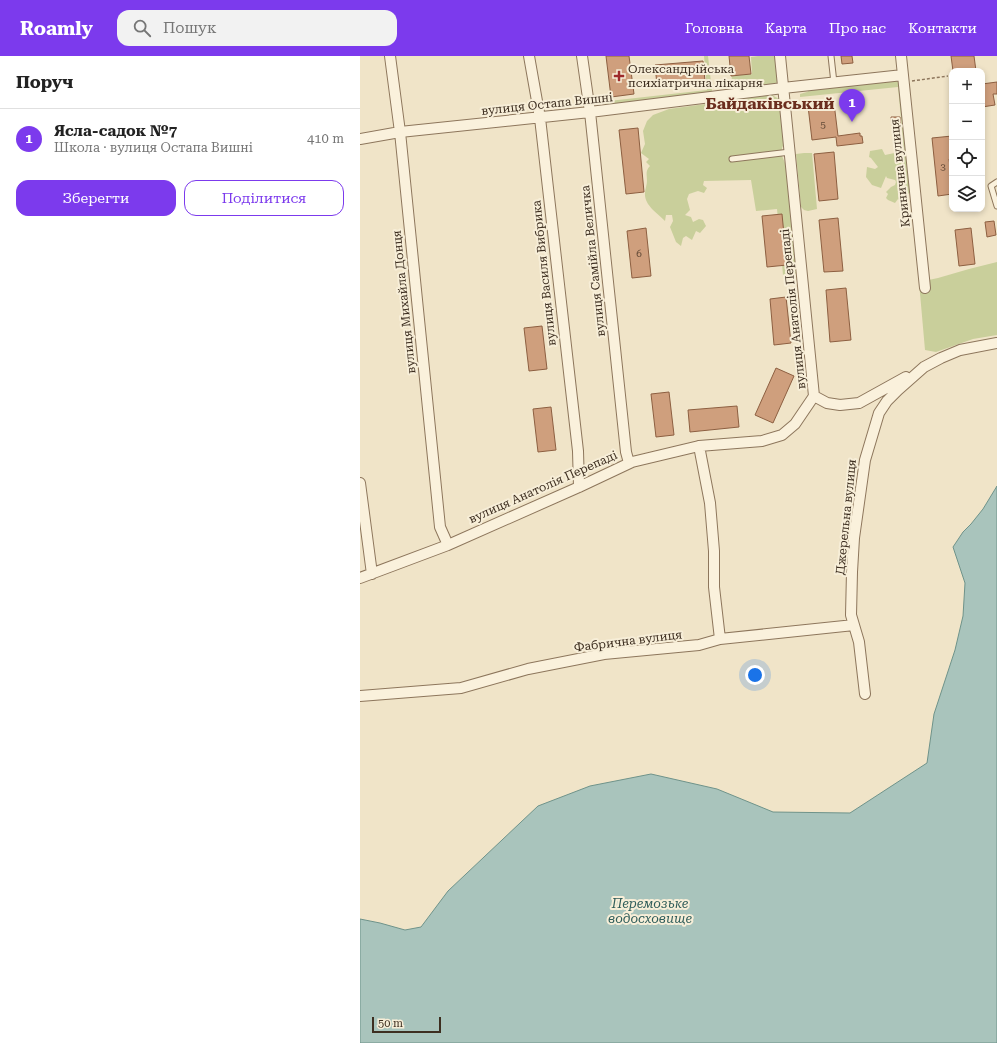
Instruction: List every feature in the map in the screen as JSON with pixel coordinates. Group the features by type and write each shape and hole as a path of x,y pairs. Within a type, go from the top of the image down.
{"street":[{"name":"вулиця Михайла Донця","path":"390,56 400,132 440,527 448,545"},
{"name":"вулиця Василя Вибрика","path":"529,56 540,118 578,451 578,487"},
{"name":"вулиця Самійла Величка","path":"582,56 590,112 625,444 629,463"},
{"name":"вулиця Анатолія Перепаді","path":"360,578 448,545 629,463 699,446 762,441 782,434 794,424 814,396 780,56"},
{"name":"Кринична вулиця","path":"901,56 925,288"},
{"name":"вулиця Остапа Вишні","path":"360,139 400,132 540,118 783,88 834,83 904,79"},
{"name":"Джерельна вулиця","path":"865,694 859,642 851,614 854,545 865,460 879,413 892,395 924,367 960,350 997,343"},
{"path":"814,396 827,403 840,405 859,403 924,367"},
{"path":"699,446 710,502 714,551 714,586 720,639"},
{"path":"360,483 372,574"},
{"name":"Фабрична вулиця","path":"360,696 461,688 528,669 604,654 699,645 720,639 854,626"}],"lane":[{"path":"831,56 834,83"},
{"path":"732,159 790,152"},
{"path":"997,182 992,186 997,206"}],"path":[{"path":"904,79 948,76"}],"green space":[{"path":"704,56 708,56 712,91 707,95 607,107 600,102 707,90"},
{"path":"777,56 778,79 776,84 737,87 731,84 732,76 752,74 751,57"},
{"path":"901,79 912,193 909,193 902,201 898,199 895,203 886,198 888,194 886,192 895,185 895,180 887,178 886,176 881,188 872,185 866,177 867,167 875,169 878,167 869,157 870,151 882,149 885,155 904,151 898,87 800,97 800,94 811,89"},
{"path":"772,95 779,99 785,131 782,156 788,170 797,273 783,275 777,209 756,211 751,180 704,181 703,185 707,188 704,193 698,191 689,194 687,199 690,210 685,215 691,217 693,222 699,219 703,220 706,226 700,233 696,231 692,240 686,236 683,238 681,246 676,242 670,227 673,221 672,215 666,215 665,221 649,205 645,197 647,170 650,166 646,162 649,159 641,153 645,144 643,131 647,121 653,115 669,109"},
{"path":"812,153 817,209 808,211 801,207 796,154"},
{"path":"997,262 997,335 973,339 936,352 925,350 919,282"}],"water":[{"name":"Перемозьке водосховище","path":"997,486 997,1043 360,1043 360,919 405,930 421,927 448,891 538,806 590,786 651,774 717,789 773,812 850,813 927,763 934,714 955,650 963,616 965,583 953,547 963,532 983,509"}],"building":[{"path":"606,56 629,56 634,94 611,97"},
{"path":"729,56 749,56 751,74 731,76"},
{"path":"841,56 852,56 853,63 842,64"},
{"path":"951,56 974,56 976,68 953,68"},
{"path":"703,61 705,81 657,85 655,65"},
{"path":"997,82 997,94 993,94 995,105 985,107 985,84"},
{"path":"834,103 838,136 860,133 863,143 837,146 836,137 812,140 808,106"},
{"path":"891,117 900,117 901,128 892,129"},
{"path":"638,128 644,192 626,194 619,130"},
{"path":"949,136 949,194 938,196 932,138"},
{"path":"834,152 838,199 819,201 814,154"},
{"path":"782,214 787,265 767,267 762,216"},
{"path":"838,218 843,271 824,272 819,220"},
{"path":"994,221 996,235 987,237 985,222"},
{"path":"646,228 651,276 632,278 627,231"},
{"path":"971,228 975,264 959,266 955,230"},
{"path":"846,288 851,340 830,342 826,290"},
{"path":"786,297 791,343 774,345 770,299"},
{"path":"542,326 547,369 529,371 524,328"},
{"path":"776,368 794,376 773,423 755,415"},
{"path":"669,392 674,435 656,437 651,394"},
{"path":"737,406 739,427 690,432 688,410"},
{"path":"551,407 556,450 538,452 533,409"}],"place":[{"name":"Олександрійська психіатрична лікарня","path":"619,76"},
{"name":"Ясла-садок №7","path":"852,122"}],"district":[{"name":"Байдаківський","path":"770,103"}]}
